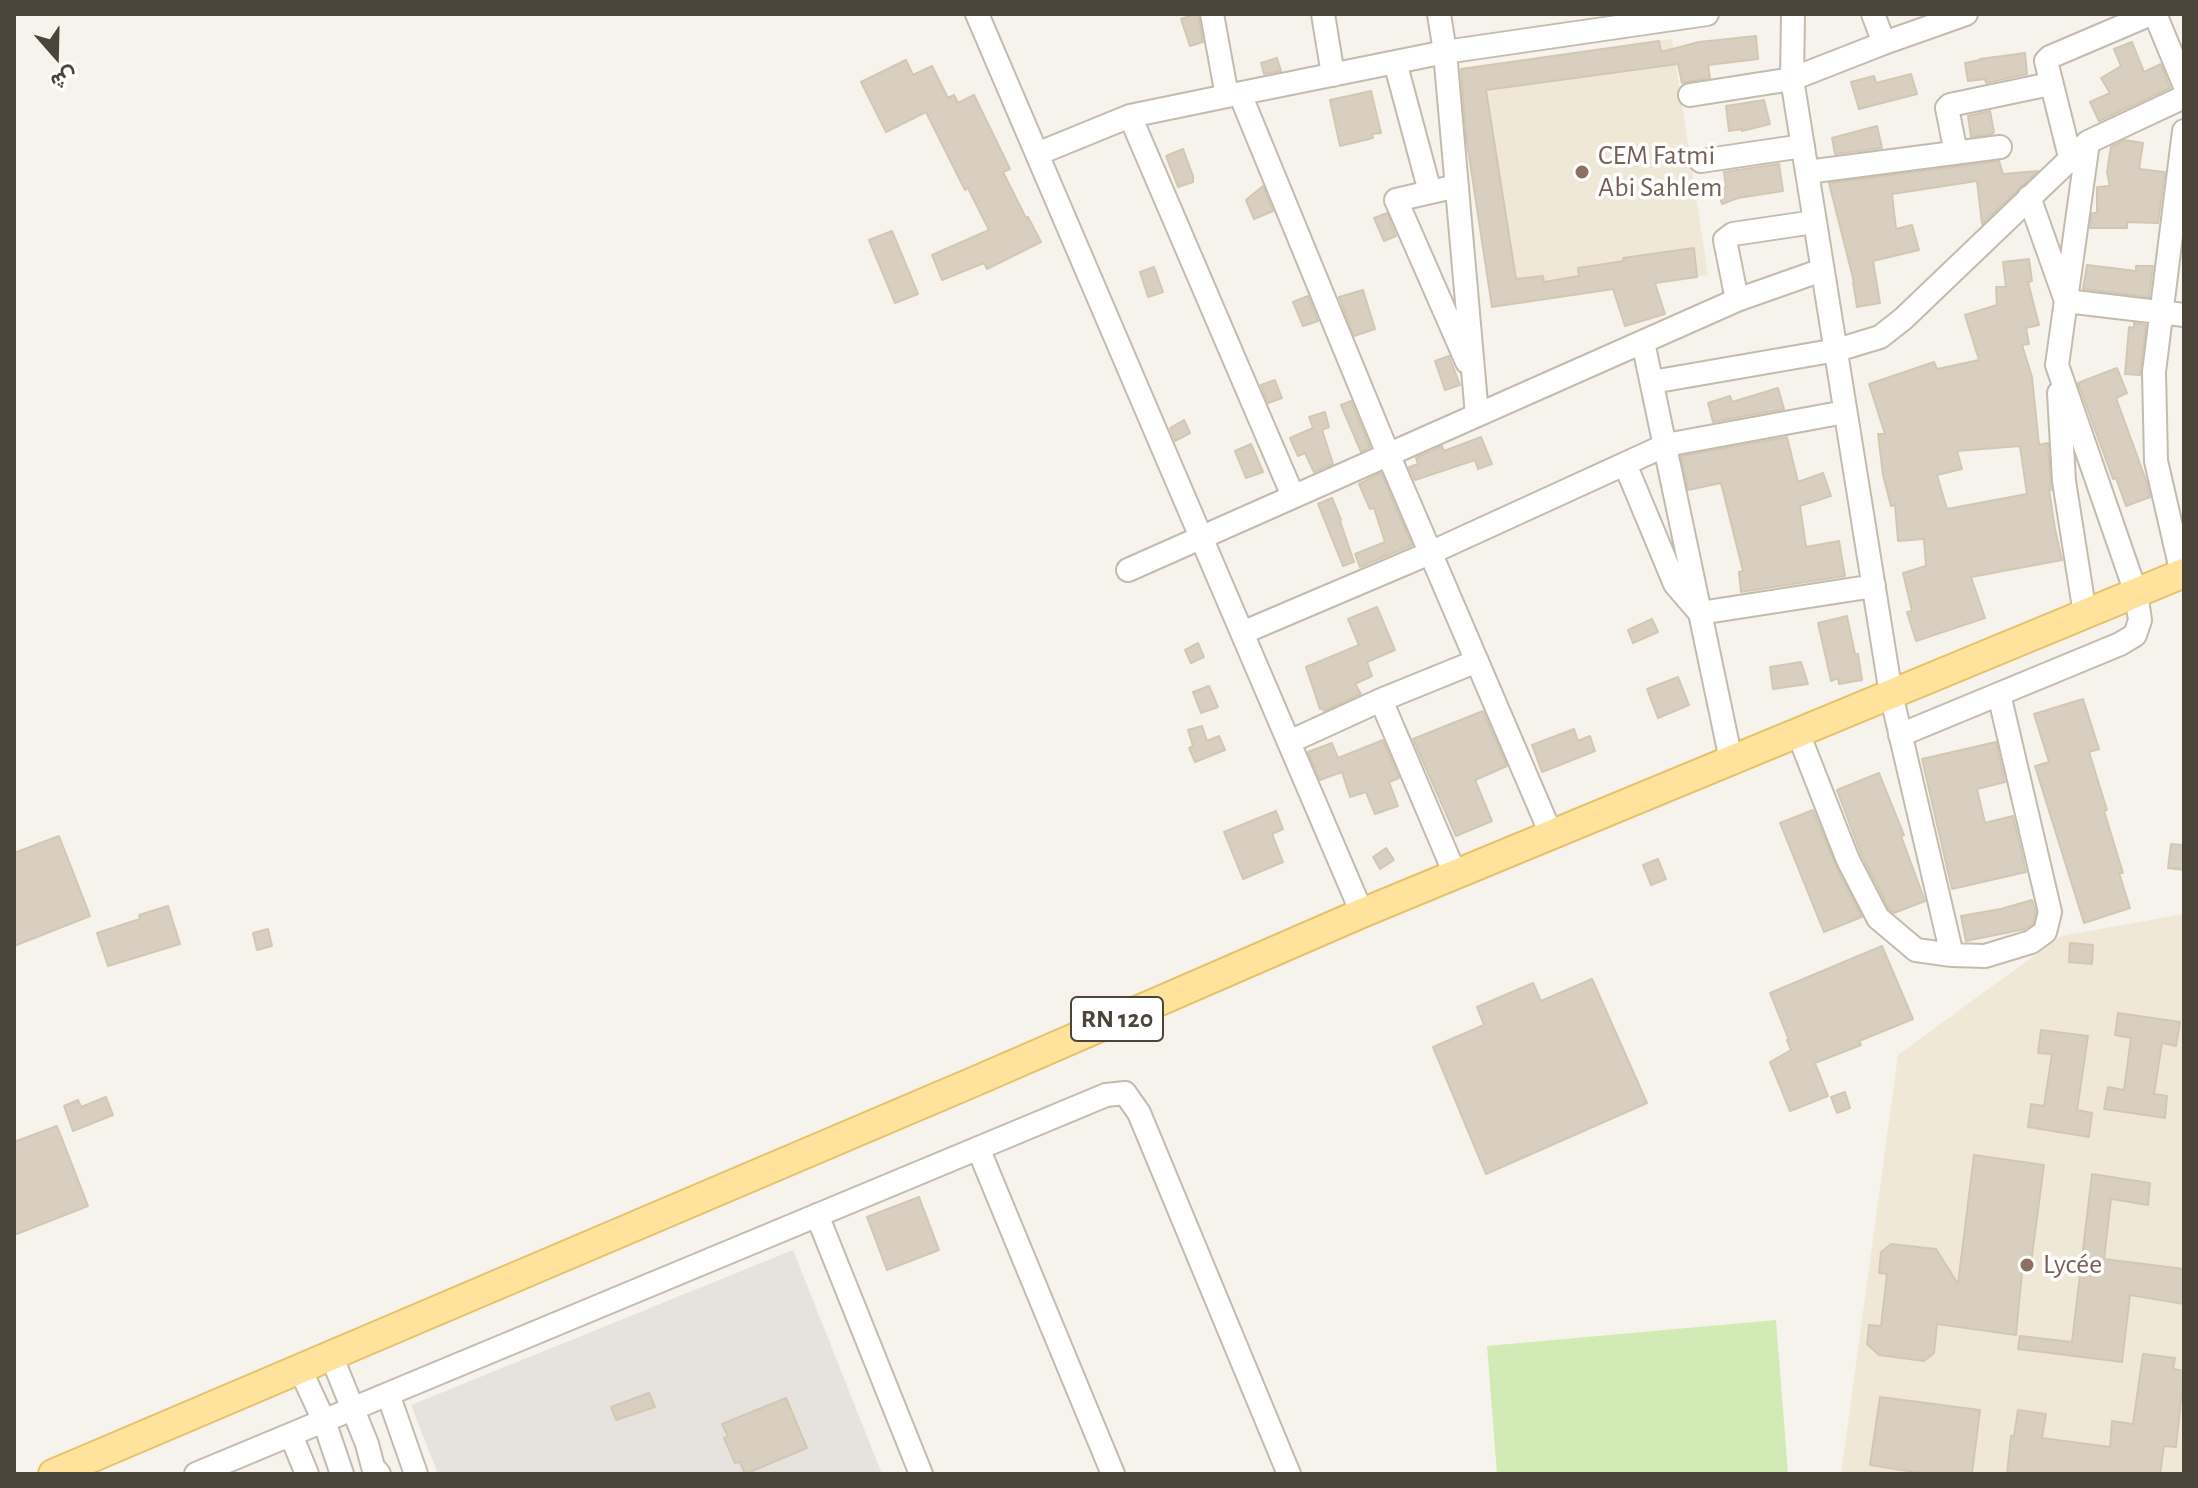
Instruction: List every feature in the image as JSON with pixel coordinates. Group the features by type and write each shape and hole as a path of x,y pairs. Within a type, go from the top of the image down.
{"main road":[{"name":"RN 120","path":"53,1474 1362,913 2183,574"}],"street":[{"path":"977,14 1362,913"},
{"path":"1212,14 1233,95 1551,834"},
{"path":"1323,14 1333,75"},
{"path":"1439,14 1477,415"},
{"path":"1037,154 1130,116 1582,23 1706,14"},
{"path":"1793,14 1792,79 1891,694 1952,955"},
{"path":"1873,14 1884,43"},
{"path":"1690,95 1792,79 1966,14"},
{"path":"2070,157 2050,84 2046,61 2050,57 2153,14 2184,84"},
{"path":"1395,62 1430,192"},
{"path":"1956,153 1947,108 1950,105 2050,84"},
{"path":"1652,382 1837,350 1880,337 1903,319 2088,142 2184,97"},
{"path":"1130,116 1293,496"},
{"path":"2183,574 2156,461 2154,372 2184,131"},
{"path":"2085,614 2064,481 2057,365 2088,142"},
{"path":"1701,161 1803,146"},
{"path":"1807,172 2000,147"},
{"path":"1457,186 1396,200 1474,379"},
{"path":"2029,197 2066,301"},
{"path":"1737,300 1725,240 1733,234 1814,222"},
{"path":"1128,570 1737,300 1822,270"},
{"path":"2066,301 2184,315"},
{"path":"1643,342 1731,760"},
{"path":"1900,735 2120,644 2135,635 2140,620 2136,593 2057,365"},
{"path":"1242,633 1430,553 1666,445 1845,412"},
{"path":"1625,464 1675,584 1700,613"},
{"path":"1700,613 1874,586"},
{"path":"1289,742 1477,661"},
{"path":"1798,733 1848,860 1878,918 1916,950 1985,956 2031,942 2045,932 2050,912 1999,694"},
{"path":"1381,700 1455,874"},
{"path":"196,1474 1106,1095 1125,1093 1139,1113 1289,1474"},
{"path":"978,1148 1113,1474"},
{"path":"817,1215 921,1474"},
{"path":"331,1355 367,1444 373,1467 379,1474"},
{"path":"300,1369 324,1421 342,1474"},
{"path":"388,1394 416,1474"},
{"path":"291,1435 307,1474"}],"shaded area":[{"name":"CEM Fatmi Abi Sahlem","path":"1672,39 1708,275 1492,307 1456,69"},
{"name":"Lycée","path":"2184,914 2184,1474 1841,1474 1898,1055 2061,936"},
{"path":"793,1250 882,1474 438,1474 411,1405"}],"green space":[{"path":"1776,1320 1788,1474 1497,1474 1487,1346"}],"building":[{"path":"1198,14 1203,42 1190,46 1181,19"},
{"path":"1756,36 1758,59 1708,65 1710,78 1682,83 1678,64 1486,90 1516,279 1543,276 1544,282 1579,276 1578,268 1694,248 1697,277 1655,283 1665,314 1625,326 1613,289 1492,307 1466,136 1461,69 1659,41 1661,52 1699,42"},
{"path":"2132,42 2144,72 2161,64 2170,88 2099,121 2090,102 2110,93 2101,78 2121,66 2114,49"},
{"path":"2025,53 2027,74 1986,83 1985,79 1968,81 1965,63"},
{"path":"1277,58 1281,71 1264,74 1261,63"},
{"path":"906,60 913,75 932,66 948,98 954,95 958,103 974,95 1010,169 1003,172 1041,242 987,269 984,263 942,280 932,255 989,230 926,112 886,132 861,82"},
{"path":"1911,74 1917,94 1859,109 1851,82 1874,76 1876,83"},
{"path":"1371,91 1381,133 1340,146 1330,100"},
{"path":"1764,100 1770,124 1729,131 1726,106"},
{"path":"1990,111 1994,132 1971,137 1968,116"},
{"path":"1877,126 1882,148 1835,154 1832,138"},
{"path":"2125,140 2143,143 2139,169 2165,172 2158,223 2127,222 2127,228 2090,228 2092,213 2097,213 2097,187 2110,186 2107,172 2111,147"},
{"path":"1183,149 1193,182 1178,187 1166,156"},
{"path":"1999,161 2003,174 2038,171 1982,224 1977,181 1892,194 1896,229 1912,225 1919,250 1873,261 1880,303 1857,307 1854,282 1829,183"},
{"path":"1779,164 1783,191 1738,198 1722,204 1718,190 1726,187 1724,172"},
{"path":"1263,186 1273,211 1254,219 1246,200"},
{"path":"1387,213 1396,236 1384,241 1374,218"},
{"path":"892,231 918,294 895,303 869,240"},
{"path":"2029,259 2032,281 2028,282 2039,325 2026,328 2029,344 2022,345 2032,377 2039,445 2048,443 2049,490 2062,560 1971,577 1985,618 1916,641 1907,612 1912,611 1903,573 1926,566 1924,539 1898,541 1895,505 1891,506 1883,475 1878,434 1885,434 1869,384 1934,362 1937,369 1979,360 1965,315 1997,305 1996,287 2006,287 2003,262","holes":["2020,446 2027,494 1947,509 1937,475 1962,469 1957,451"]},
{"path":"2087,265 2136,271 2136,266 2153,266 2149,297 2083,289"},
{"path":"1154,267 1163,292 1148,297 1140,272"},
{"path":"1363,290 1375,329 1354,336 1339,297"},
{"path":"1308,296 1318,321 1303,326 1293,302"},
{"path":"2134,323 2146,325 2140,375 2125,374 2129,327 2134,328"},
{"path":"1449,356 1460,385 1445,390 1435,361"},
{"path":"2117,368 2127,393 2116,398 2150,497 2126,506 2078,383"},
{"path":"1275,380 1282,398 1268,403 1261,385"},
{"path":"1778,388 1784,409 1713,422 1708,403 1730,396 1732,402"},
{"path":"1351,401 1370,447 1361,452 1341,405"},
{"path":"1325,412 1329,427 1322,430 1333,464 1314,472 1305,453 1298,456 1290,438 1313,428 1309,417"},
{"path":"1184,420 1190,433 1175,441 1170,428"},
{"path":"1481,437 1492,464 1478,469 1475,460 1415,480 1409,467 1418,464 1416,458 1442,446 1444,451"},
{"path":"1787,437 1798,482 1823,473 1831,496 1800,506 1806,547 1839,541 1845,576 1741,592 1739,572 1743,571 1721,483 1688,490 1681,456"},
{"path":"1251,444 1263,472 1246,478 1235,451"},
{"path":"1381,473 1412,545 1360,567 1355,554 1385,542 1374,508 1370,509 1359,484"},
{"path":"1332,498 1354,562 1343,566 1318,504"},
{"path":"1377,607 1395,650 1367,662 1372,676 1355,684 1361,694 1324,711 1320,709 1306,667 1359,645 1348,619"},
{"path":"1847,616 1862,680 1839,684 1838,678 1831,681 1818,623"},
{"path":"1652,619 1658,632 1633,643 1628,630"},
{"path":"1198,643 1204,657 1191,663 1185,650"},
{"path":"1801,662 1808,684 1773,689 1770,667"},
{"path":"1678,677 1689,705 1658,718 1647,689"},
{"path":"1209,686 1218,707 1201,713 1193,692"},
{"path":"2083,699 2099,749 2089,752 2107,810 2104,811 2130,908 2084,923 2035,766 2049,762 2034,714"},
{"path":"1483,711 1507,766 1475,780 1492,821 1456,836 1413,739"},
{"path":"1202,726 1207,741 1219,736 1225,750 1195,762 1189,748 1193,746 1188,730"},
{"path":"1574,729 1578,741 1590,736 1595,751 1542,772 1532,745"},
{"path":"1383,740 1399,778 1389,782 1398,806 1375,814 1366,792 1350,797 1342,772 1320,780 1308,752 1332,743 1338,758"},
{"path":"1996,742 2005,782 1977,789 1985,823 2013,816 2026,872 1952,889 1922,759"},
{"path":"1879,773 1904,835 1901,836 1925,901 1894,913 1889,909 1861,854 1837,790"},
{"path":"1813,810 1836,866 1862,917 1824,932 1780,823"},
{"path":"1276,811 1283,829 1272,834 1283,862 1243,879 1224,832"},
{"path":"59,836 90,916 14,946 14,853"},
{"path":"2171,844 2184,845 2184,870 2168,868"},
{"path":"1386,848 1394,860 1380,869 1373,857"},
{"path":"1658,859 1666,879 1651,885 1643,865"},
{"path":"2032,900 2036,912 2033,924 2025,929 1966,941 1961,916"},
{"path":"168,906 180,944 108,966 97,933"},
{"path":"268,929 272,946 257,950 253,933"},
{"path":"2070,943 2093,945 2092,964 2069,962"},
{"path":"1882,946 1913,1019 1859,1041 1861,1045 1815,1063 1828,1096 1790,1111 1770,1062 1791,1050 1770,993"},
{"path":"1592,979 1647,1103 1486,1174 1433,1047 1484,1025 1477,1007 1533,983 1541,1001"},
{"path":"2118,1013 2180,1022 2176,1046 2162,1043 2154,1094 2167,1096 2165,1118 2104,1109 2108,1087 2124,1090 2131,1038 2115,1035"},
{"path":"2041,1030 2088,1036 2077,1110 2092,1113 2089,1137 2028,1127 2031,1104 2044,1106 2052,1054 2038,1053"},
{"path":"1845,1092 1850,1108 1837,1113 1831,1097"},
{"path":"106,1097 113,1115 73,1131 64,1106 78,1100 81,1107"},
{"path":"57,1126 88,1206 14,1235 14,1142"},
{"path":"1974,1155 2044,1165 2031,1263 2023,1262 2016,1335 1937,1324 1934,1353 1924,1361 1879,1355 1867,1344 1869,1325 1881,1326 1887,1274 1879,1273 1881,1252 1891,1244 1936,1249 1958,1284"},
{"path":"2092,1174 2150,1183 2148,1205 2111,1199 2104,1259 2184,1269 2184,1304 2130,1295 2122,1362 2018,1349 2020,1336 2072,1342"},
{"path":"919,1197 939,1250 887,1270 867,1217"},
{"path":"2143,1354 2175,1358 2173,1369 2184,1371 2176,1447 2164,1446 2160,1474 2007,1474 2011,1436 2014,1436 2018,1410 2046,1414 2042,1438 2110,1447 2112,1421 2133,1424"},
{"path":"649,1393 655,1407 616,1420 611,1407"},
{"path":"1880,1397 1980,1410 1972,1474 1927,1474 1870,1465"},
{"path":"786,1398 807,1448 745,1474 740,1462 735,1463 724,1438 728,1436 722,1424"}],"place":[{"name":"CEM Fatmi Abi Sahlem","path":"1582,172"},
{"name":"Lycée","path":"2027,1265"}]}
